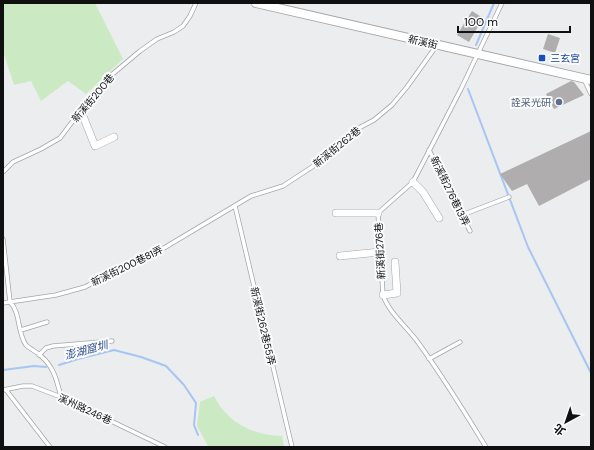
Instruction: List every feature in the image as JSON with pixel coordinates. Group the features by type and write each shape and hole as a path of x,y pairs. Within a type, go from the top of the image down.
{"street":[{"name":"新溪街","path":"256,3 587,79"},
{"path":"81,111 95,146 114,137"},
{"path":"413,182 423,192 440,218"},
{"path":"336,213 378,213"},
{"path":"340,256 380,252"},
{"path":"383,295 397,293 395,262"}],"lane":[{"name":"新溪街200巷","path":"3,172 13,162 60,138 109,77 157,39 174,32 183,26 196,3"},
{"name":"新溪街276巷","path":"486,447 418,341 386,303 383,295 378,213 413,182 479,54 502,3"},
{"name":"新溪街262巷","path":"235,206 251,196 283,186 315,165 355,130 374,120 392,105 437,45"},
{"path":"587,79 591,94"},
{"name":"新溪街276巷13弄","path":"429,150 470,231"},
{"path":"462,215 509,197"},
{"name":"新溪街200巷81弄","path":"3,303 56,295 85,287 138,259 154,254 235,206"},
{"name":"新溪街262巷55弄","path":"235,206 292,447"},
{"path":"3,239 10,302 15,306 21,330 27,345 49,363 55,374 61,397"},
{"path":"21,330 47,322"},
{"path":"39,355 46,348 53,346 112,341"},
{"path":"429,359 460,342"},
{"name":"溪州路246巷","path":"5,390 23,386 32,386 61,397 165,447"},
{"path":"5,390 50,447"}],"green space":[{"path":"3,3 95,3 123,59 86,94 68,81 41,101 31,81 14,85 3,51"},
{"path":"214,396 223,409 236,422 259,433 282,436 284,447 208,446 197,426 200,402"}],"building":[{"path":"472,11 483,18 469,42 457,35"},
{"path":"548,34 560,38 555,53 543,49"},
{"name":"詮采光研","path":"571,81 574,82 584,95 554,109 546,94"},
{"path":"591,131 591,179 539,206 527,184 512,191 500,174"}],"waterway":[{"path":"476,45 494,3"},
{"path":"468,89 528,247 591,373"},
{"name":"澎湖窟圳","path":"59,365 114,350 141,357 166,366 184,385 196,403 194,425 198,435"},
{"name":"澎湖窟圳","path":"3,370 34,366 46,367"}],"place":[{"name":"三玄宮","path":"542,58"},
{"name":"詮采光研","path":"559,102"}]}
